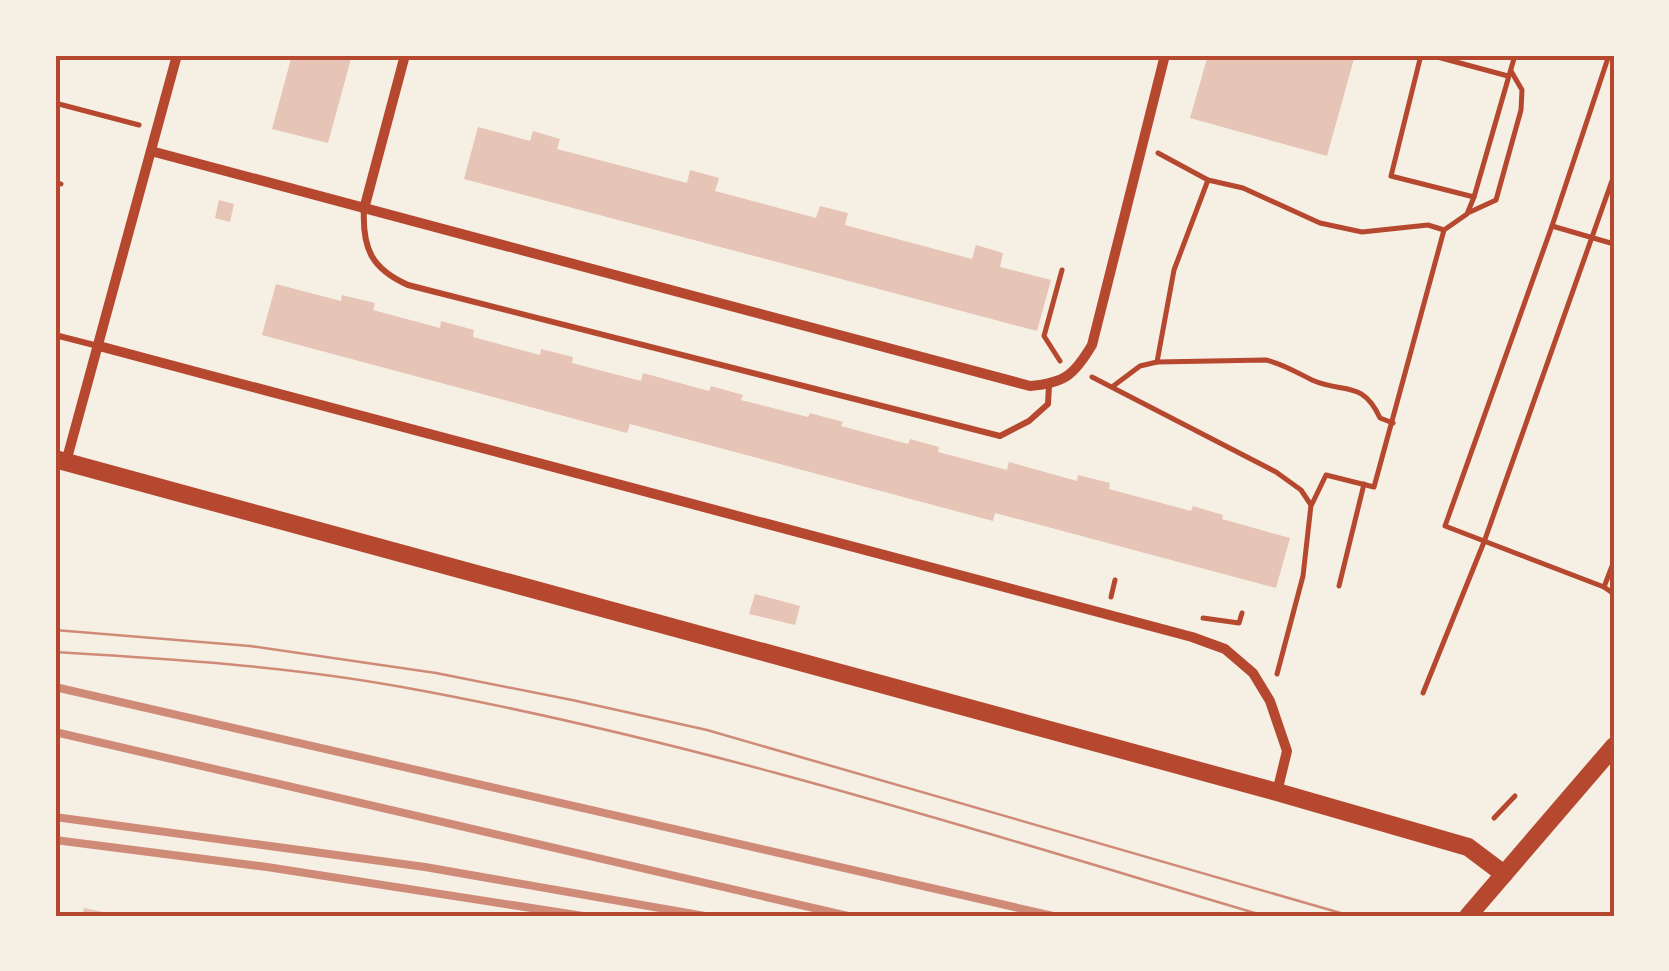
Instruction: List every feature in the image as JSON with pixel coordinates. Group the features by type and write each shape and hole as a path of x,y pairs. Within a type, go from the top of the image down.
{"street":[{"path":"177,55 100,346 61,460 1277,792 1468,847 1504,874"},
{"path":"364,209 405,55"},
{"path":"151,151 1030,386 1049,384 1078,370 1092,345 1164,55"},
{"path":"100,346 1192,636 1224,649 1252,673 1270,701 1287,751 1277,792"},
{"path":"1468,916 1614,746"}],"lane":[{"path":"364,209 363,230 369,252 385,275 408,286 1000,436 1029,422 1048,404 1049,384"},
{"path":"55,335 100,346"}],"path":[{"path":"1421,55 1391,176 1474,197"},
{"path":"1276,677 1302,576 1312,505 1326,475 1374,487 1444,230 1496,200 1521,110 1522,90 1509,73 1430,55"},
{"path":"1467,214 1515,55"},
{"path":"1608,55 1552,226 1445,526 1614,594"},
{"path":"55,103 156,129"},
{"path":"1141,148 1164,155 1208,180 1242,188 1320,223 1362,232 1428,225 1444,230"},
{"path":"1423,693 1484,542 1614,175"},
{"path":"1157,362 1174,270 1208,180"},
{"path":"1552,226 1614,244"},
{"path":"1062,270 1044,336 1059,360 1276,472 1301,490 1312,505"},
{"path":"1112,387 1140,366 1157,362 1266,360 1314,381 1360,392 1372,402 1380,418 1392,423"},
{"path":"1338,586 1364,484"},
{"path":"1604,587 1614,561"},
{"path":"1494,818 1515,796"}],"building":[{"path":"292,55 352,55 328,143 272,129"},
{"path":"1208,55 1355,55 1327,156 1190,118"},
{"path":"478,127 530,141 533,131 560,139 557,149 687,183 690,170 719,178 715,191 816,218 820,206 848,213 845,225 972,259 976,245 1003,253 1000,267 1051,280 1037,331 464,179"},
{"path":"219,200 234,204 230,222 215,218"},
{"path":"276,284 341,301 342,295 375,303 373,310 440,328 441,321 474,330 473,337 540,355 541,349 573,357 572,363 641,381 643,373 709,391 711,386 743,395 741,400 808,417 810,413 843,422 841,426 908,444 910,439 939,447 938,452 1007,470 1009,462 1077,481 1078,475 1110,483 1109,489 1191,511 1193,506 1223,515 1222,519 1290,538 1276,588 995,513 993,521 630,424 627,433 262,335"},
{"path":"755,594 800,606 795,625 749,614"},
{"path":"84,908 113,914 113,916 82,916"}],"tram line":[{"path":"55,630 250,646 436,673 572,700 707,730 1351,916"},
{"path":"55,652 316,674 511,709 728,760 1265,916"}],"railway":[{"path":"55,687 1053,916"},
{"path":"55,732 848,916"},
{"path":"55,817 425,867 705,916"},
{"path":"55,840 267,867 583,916"}]}
